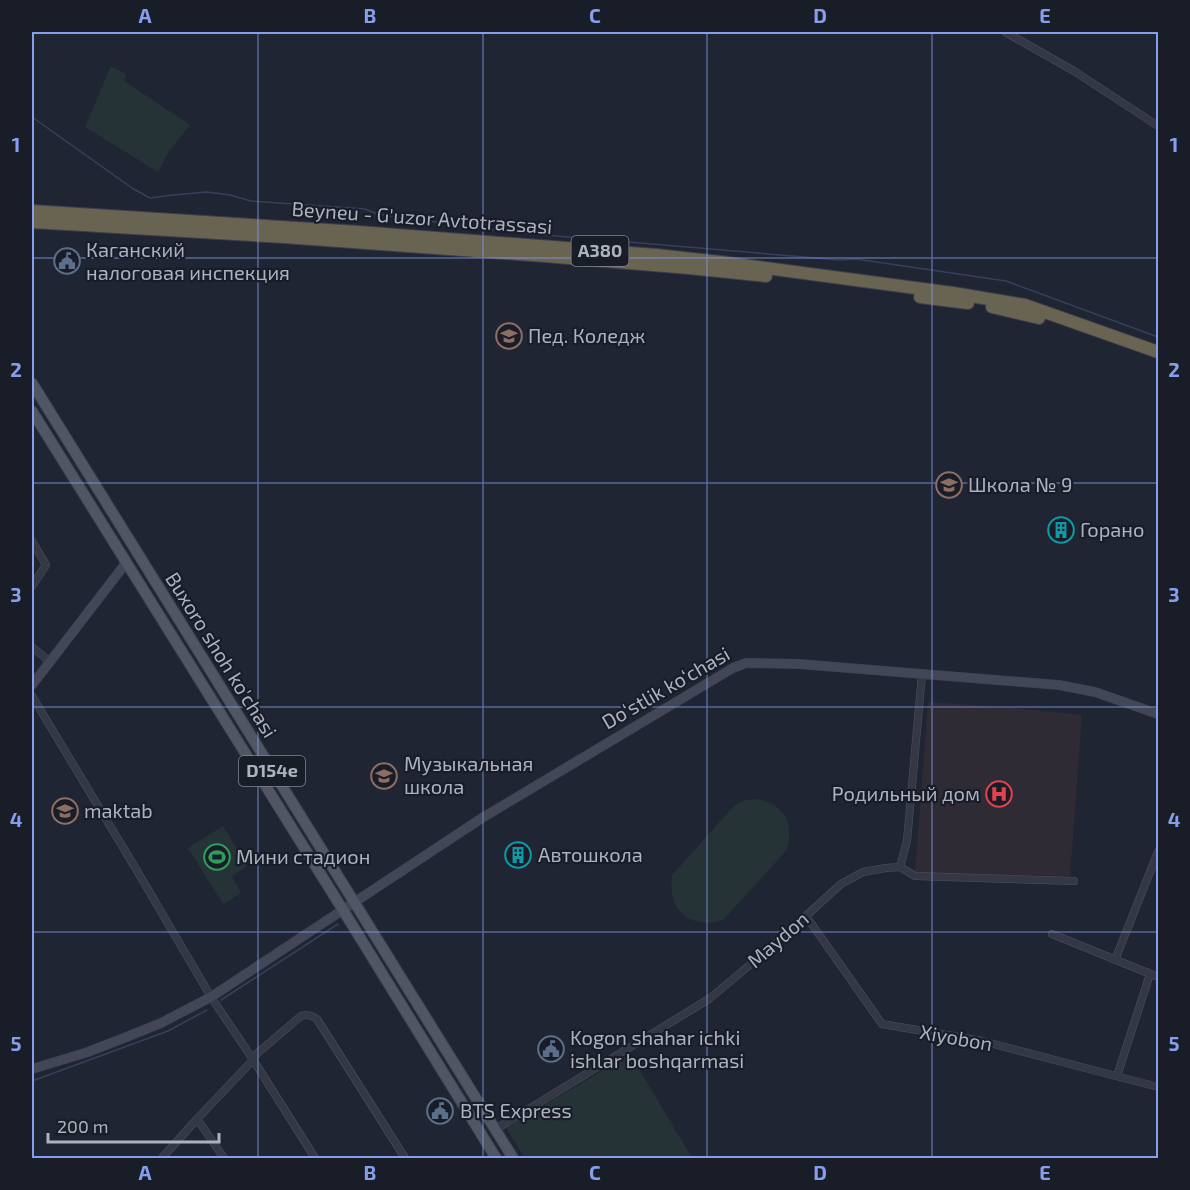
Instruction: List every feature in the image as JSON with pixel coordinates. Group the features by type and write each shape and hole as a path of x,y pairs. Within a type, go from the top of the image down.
{"highway":[{"name":"Beyneu - G'uzor Avtotrassasi","path":"32,211 368,233 634,253 721,262 1011,302 1158,352"},
{"name":"Beyneu - G'uzor Avtotrassasi","path":"32,222 545,256 804,280 1000,308 1045,320 1158,361"}],"main road":[{"name":"Buxoro shoh ko'chasi","path":"32,383 513,1158"},
{"name":"Buxoro shoh ko'chasi","path":"32,411 495,1158"},
{"path":"483,1137 496,1129"}],"street":[{"path":"1005,32 1074,71 1158,126"},
{"path":"32,542 46,566 32,586"},
{"path":"32,685 126,563"},
{"path":"32,647 49,661"},
{"name":"Do‘stlik ko‘chasi","path":"32,1069 88,1052 129,1036 211,997 482,818 746,663 799,664 1059,685 1095,692 1158,714"},
{"path":"922,674 907,841 900,867 915,876 1074,880"},
{"path":"32,696 211,997 315,1158"},
{"path":"1115,960 1158,852"},
{"name":"Maydon","path":"496,1129 709,999 775,944 841,884 863,872 900,867"},
{"name":"Xiyobon","path":"806,916 882,1024 982,1041 1158,1087"},
{"path":"1052,934 1158,977"},
{"path":"1117,1076 1150,974"},
{"path":"162,1158 252,1059 301,1016 307,1014 317,1019 405,1158"},
{"path":"197,1119 224,1158"}],"shaded area":[{"path":"111,66 126,74 124,81 190,125 169,151 158,172 85,127"},
{"name":"Родильный дом","path":"928,702 1082,715 1070,876 915,873"},
{"path":"757,799 775,806 785,817 789,832 786,851 723,920 700,922 691,919 677,907 673,898 672,875 735,805 745,800"},
{"name":"Мини стадион","path":"223,826 247,866 232,876 241,893 223,904 188,848"},
{"path":"630,1054 692,1158 525,1158 506,1128"}],"waterway":[{"path":"32,117 132,188 150,198 207,192 251,201 365,209 377,214 510,232 839,260 856,259 1006,281 1158,337"},
{"path":"221,1000 338,924"},
{"path":"32,1081 168,1031 207,1010"}],"place":[{"name":"Каганский налоговая инспекция","path":"67,261"},
{"name":"Пед. Коледж","path":"509,336"},
{"name":"Школа № 9","path":"949,485"},
{"name":"Горано","path":"1061,530"},
{"name":"Музыкальная школа","path":"384,776"},
{"name":"Родильный дом","path":"999,794"},
{"name":"maktab","path":"65,811"},
{"name":"Автошкола","path":"518,855"},
{"name":"Мини стадион","path":"217,857"},
{"name":"Kogon shahar ichki ishlar boshqarmasi","path":"551,1049"},
{"name":"BTS Express","path":"440,1111"}]}
